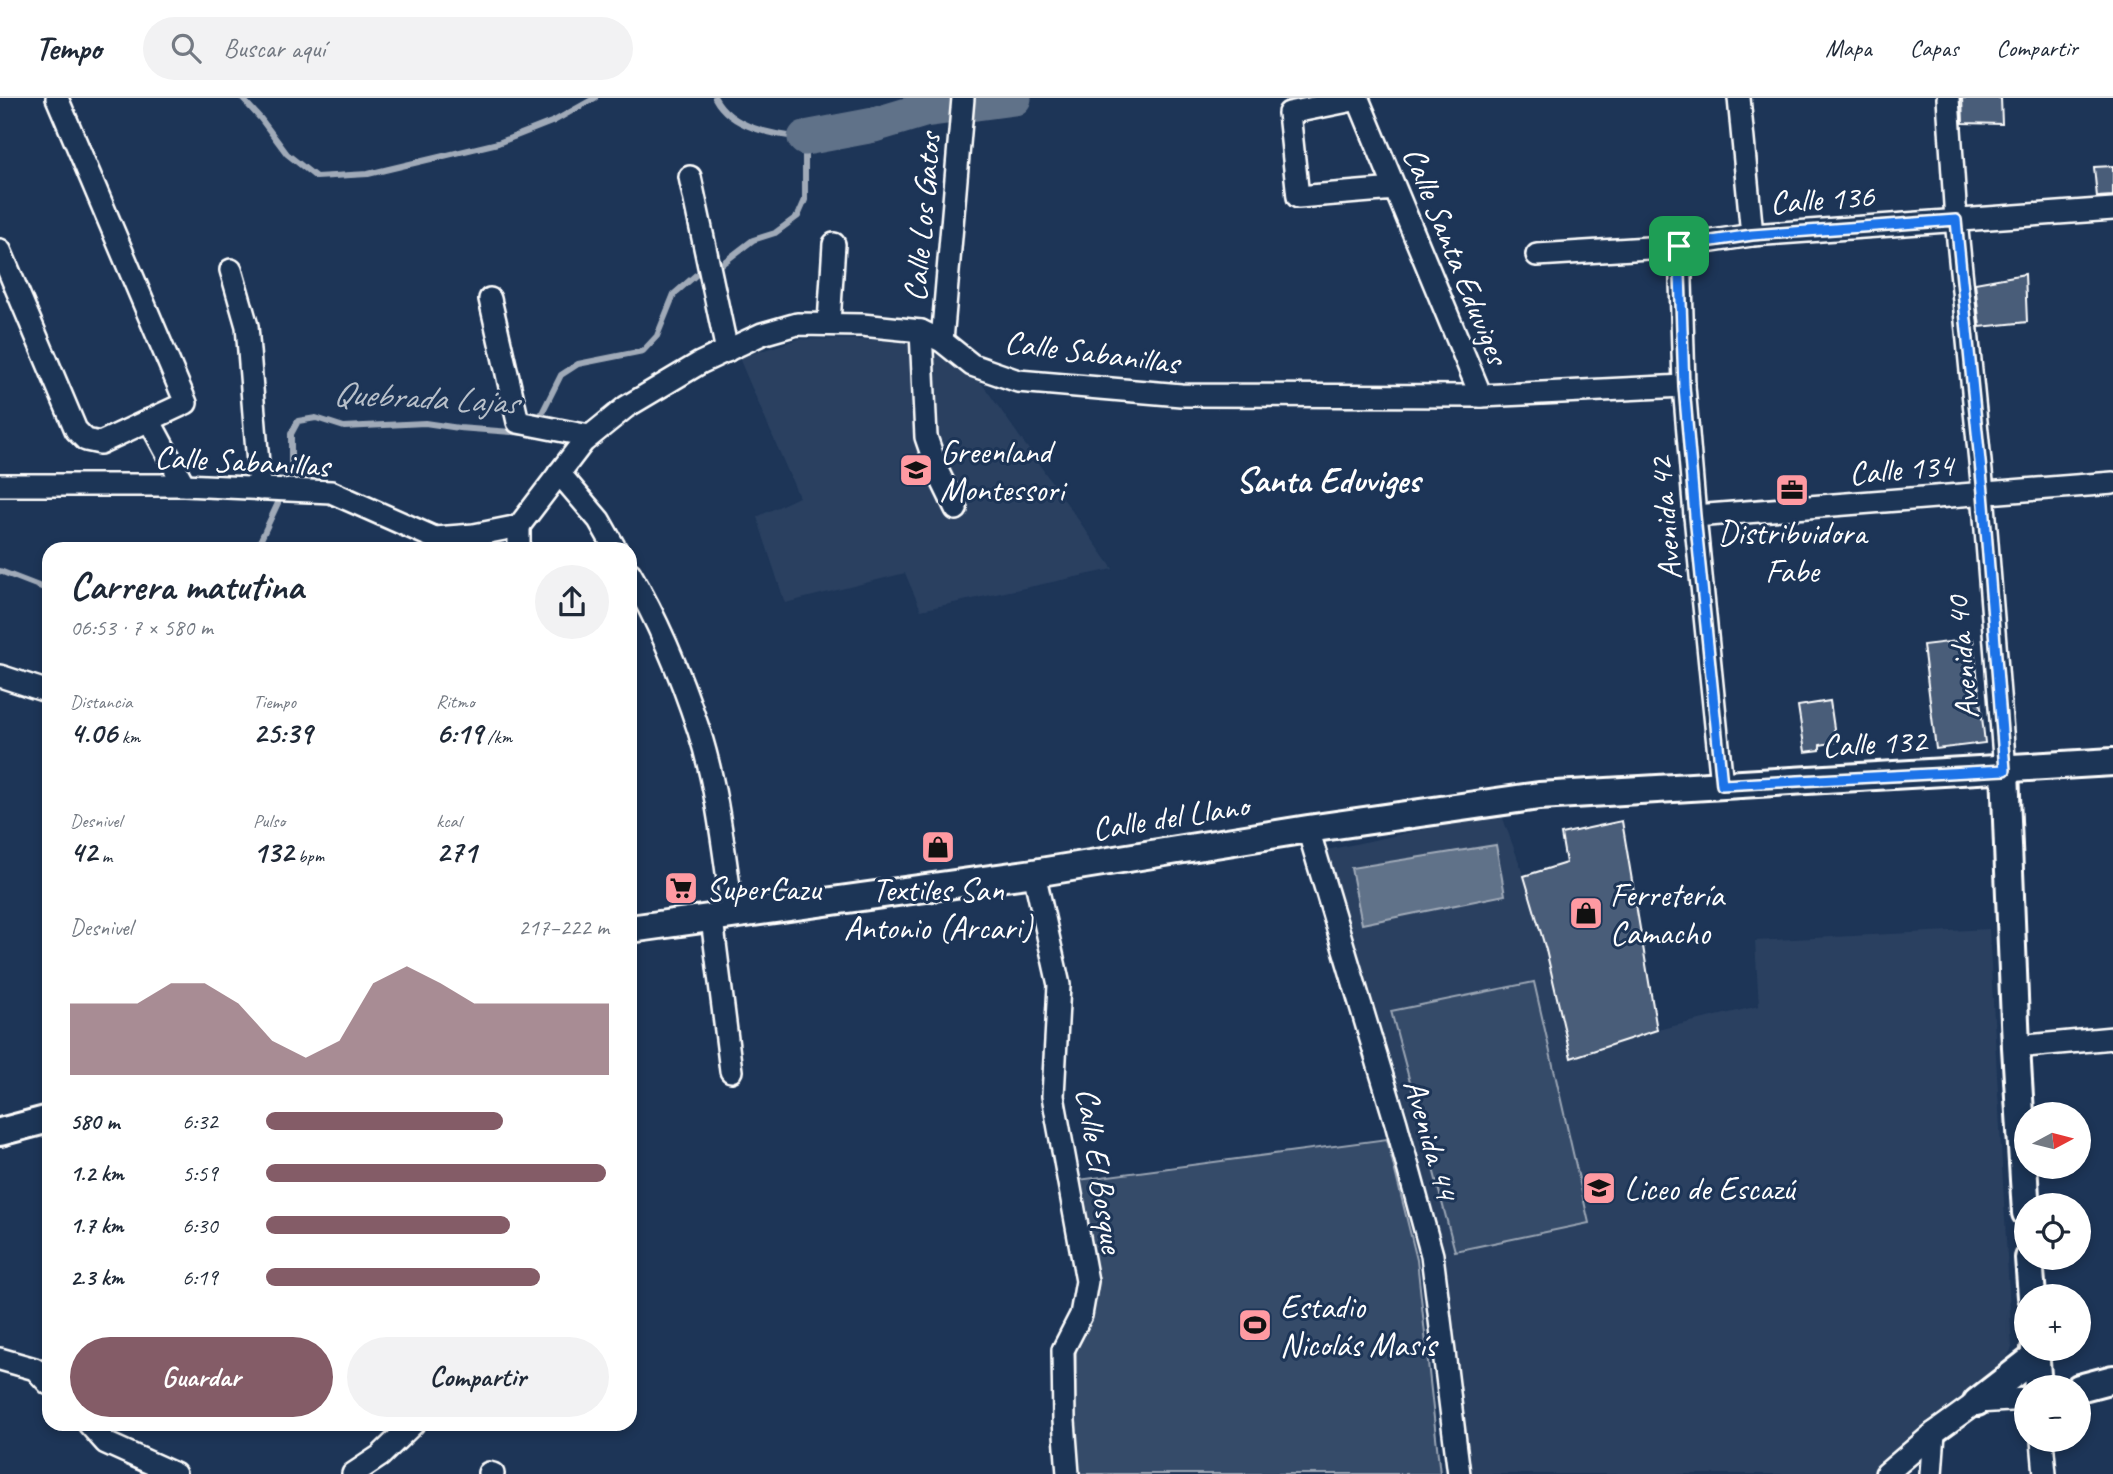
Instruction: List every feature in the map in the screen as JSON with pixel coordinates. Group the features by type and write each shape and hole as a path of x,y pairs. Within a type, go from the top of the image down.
{"main road":[{"name":"Calle 132","path":"1722,785 2113,762"},
{"name":"Avenida 40","path":"2005,770 2025,1193"},
{"name":"Calle del Llano","path":"637,928 1034,873 1308,829 1539,796 1722,785"},
{"path":"0,1132 42,1121"},
{"path":"1977,1402 2026,1361"},
{"path":"2091,1385 2113,1379"}],"street":[{"path":"0,250 76,430 86,440 100,443 186,403 57,98"},
{"path":"1740,98 1752,235"},
{"name":"Avenida 40","path":"1948,98 1956,220 1983,492 2005,770"},
{"path":"1358,99 1286,105 1298,197 1395,189"},
{"name":"Calle Santa Eduviges","path":"1358,99 1481,396"},
{"name":"Calle Los Gatos","path":"942,341 962,108"},
{"path":"691,177 727,351"},
{"name":"Calle 136","path":"1537,254 1679,246 1752,235 2113,209"},
{"path":"829,323 834,244"},
{"name":"Avenida 42","path":"1679,246 1684,386 1722,785"},
{"path":"231,270 247,326 260,489"},
{"path":"490,299 518,422 589,436"},
{"name":"Calle Sabanillas","path":"0,485 184,485 331,492 435,538 474,535 519,526 583,442 626,407 700,363 762,334 797,324 829,323 921,331 942,341 972,365 1018,381 1181,395 1481,396 1684,386"},
{"path":"921,331 926,437 938,472 956,509"},
{"path":"149,420 184,485"},
{"path":"559,473 599,520 611,542"},
{"name":"Calle 134","path":"1695,516 2113,483"},
{"path":"519,526 519,542"},
{"path":"637,585 675,666 699,733 718,813 731,1071"},
{"path":"0,676 42,690"},
{"name":"Avenida 44","path":"1308,829 1396,1123 1432,1255 1459,1474"},
{"name":"Calle El Bosque","path":"1034,873 1059,985 1053,1096 1087,1281 1081,1315 1063,1350 1068,1474"},
{"path":"2016,1047 2113,1038"},
{"path":"0,1359 35,1369 42,1376"},
{"path":"1886,1474 1934,1433 1977,1402 2014,1400"},
{"path":"95,1431 106,1443 175,1474"},
{"path":"353,1474 380,1456 406,1431"},
{"path":"1931,1474 1934,1433"},
{"path":"2043,1452 2045,1474"}],"shaded area":[{"name":"Greenland Montessori","path":"799,339 902,340 926,344 956,360 983,385 1113,569 921,610 905,573 785,603 757,517 799,497 739,358"},
{"name":"Liceo de Escazú","path":"1501,813 1524,876 1546,950 1572,1058 1657,1030 1759,1006 1755,941 1989,929 2012,1348 2004,1363 1934,1426 1874,1474 1470,1474 1446,1263 1407,1112 1327,850"},
{"path":"1496,845 1505,895 1362,924 1351,868"},
{"path":"1534,982 1589,1223 1455,1251 1391,1011"},
{"name":"Estadio Nicolás Masís","path":"1387,1139 1417,1260 1440,1474 1078,1474 1075,1428 1076,1346 1095,1304 1078,1180"}],"building":[{"path":"1962,98 2001,98 2002,124 1963,123"},
{"path":"2113,166 2113,196 2097,197 2094,167"},
{"path":"2025,274 2027,322 1980,327 1975,283"},
{"path":"1973,639 1985,743 1936,749 1923,645"},
{"path":"1830,701 1836,742 1820,745 1820,750 1805,752 1798,706"},
{"name":"Ferretería Camacho","path":"1622,821 1657,1030 1571,1058 1546,950 1524,876 1566,863 1561,834"}],"waterway":[{"path":"242,98 287,154 316,177 368,174 498,143 554,121 595,98"},
{"name":"Quebrada Lajas","path":"538,421 561,375 578,364 643,351 657,336 674,294 696,275 723,263 753,240 775,233 798,216 805,200 805,138 767,132 742,123 722,108 715,98"},
{"path":"805,138 874,125 924,110 1014,98"},
{"name":"Quebrada Lajas","path":"291,462 291,434 298,421 316,418 344,427 425,423 526,433"},
{"name":"Quebrada Lajas","path":"260,542 278,503"},
{"name":"Quebrada Lajas","path":"0,571 42,587"}],"place":[{"name":"Greenland Montessori","path":"916,470"},
{"name":"Distribuidora Fabe","path":"1792,490"},
{"name":"Textiles San Antonio (Arcari)","path":"938,847"},
{"name":"SuperCazu","path":"681,888"},
{"name":"Ferretería Camacho","path":"1586,913"},
{"name":"Liceo de Escazú","path":"1599,1188"},
{"name":"Estadio Nicolás Masís","path":"1255,1325"}],"district":[{"name":"Santa Eduviges","path":"1328,480"}],"route":[{"path":"1956,220 1983,492 2005,770 1722,785 1684,386 1679,246 1752,235 1956,220"}]}
